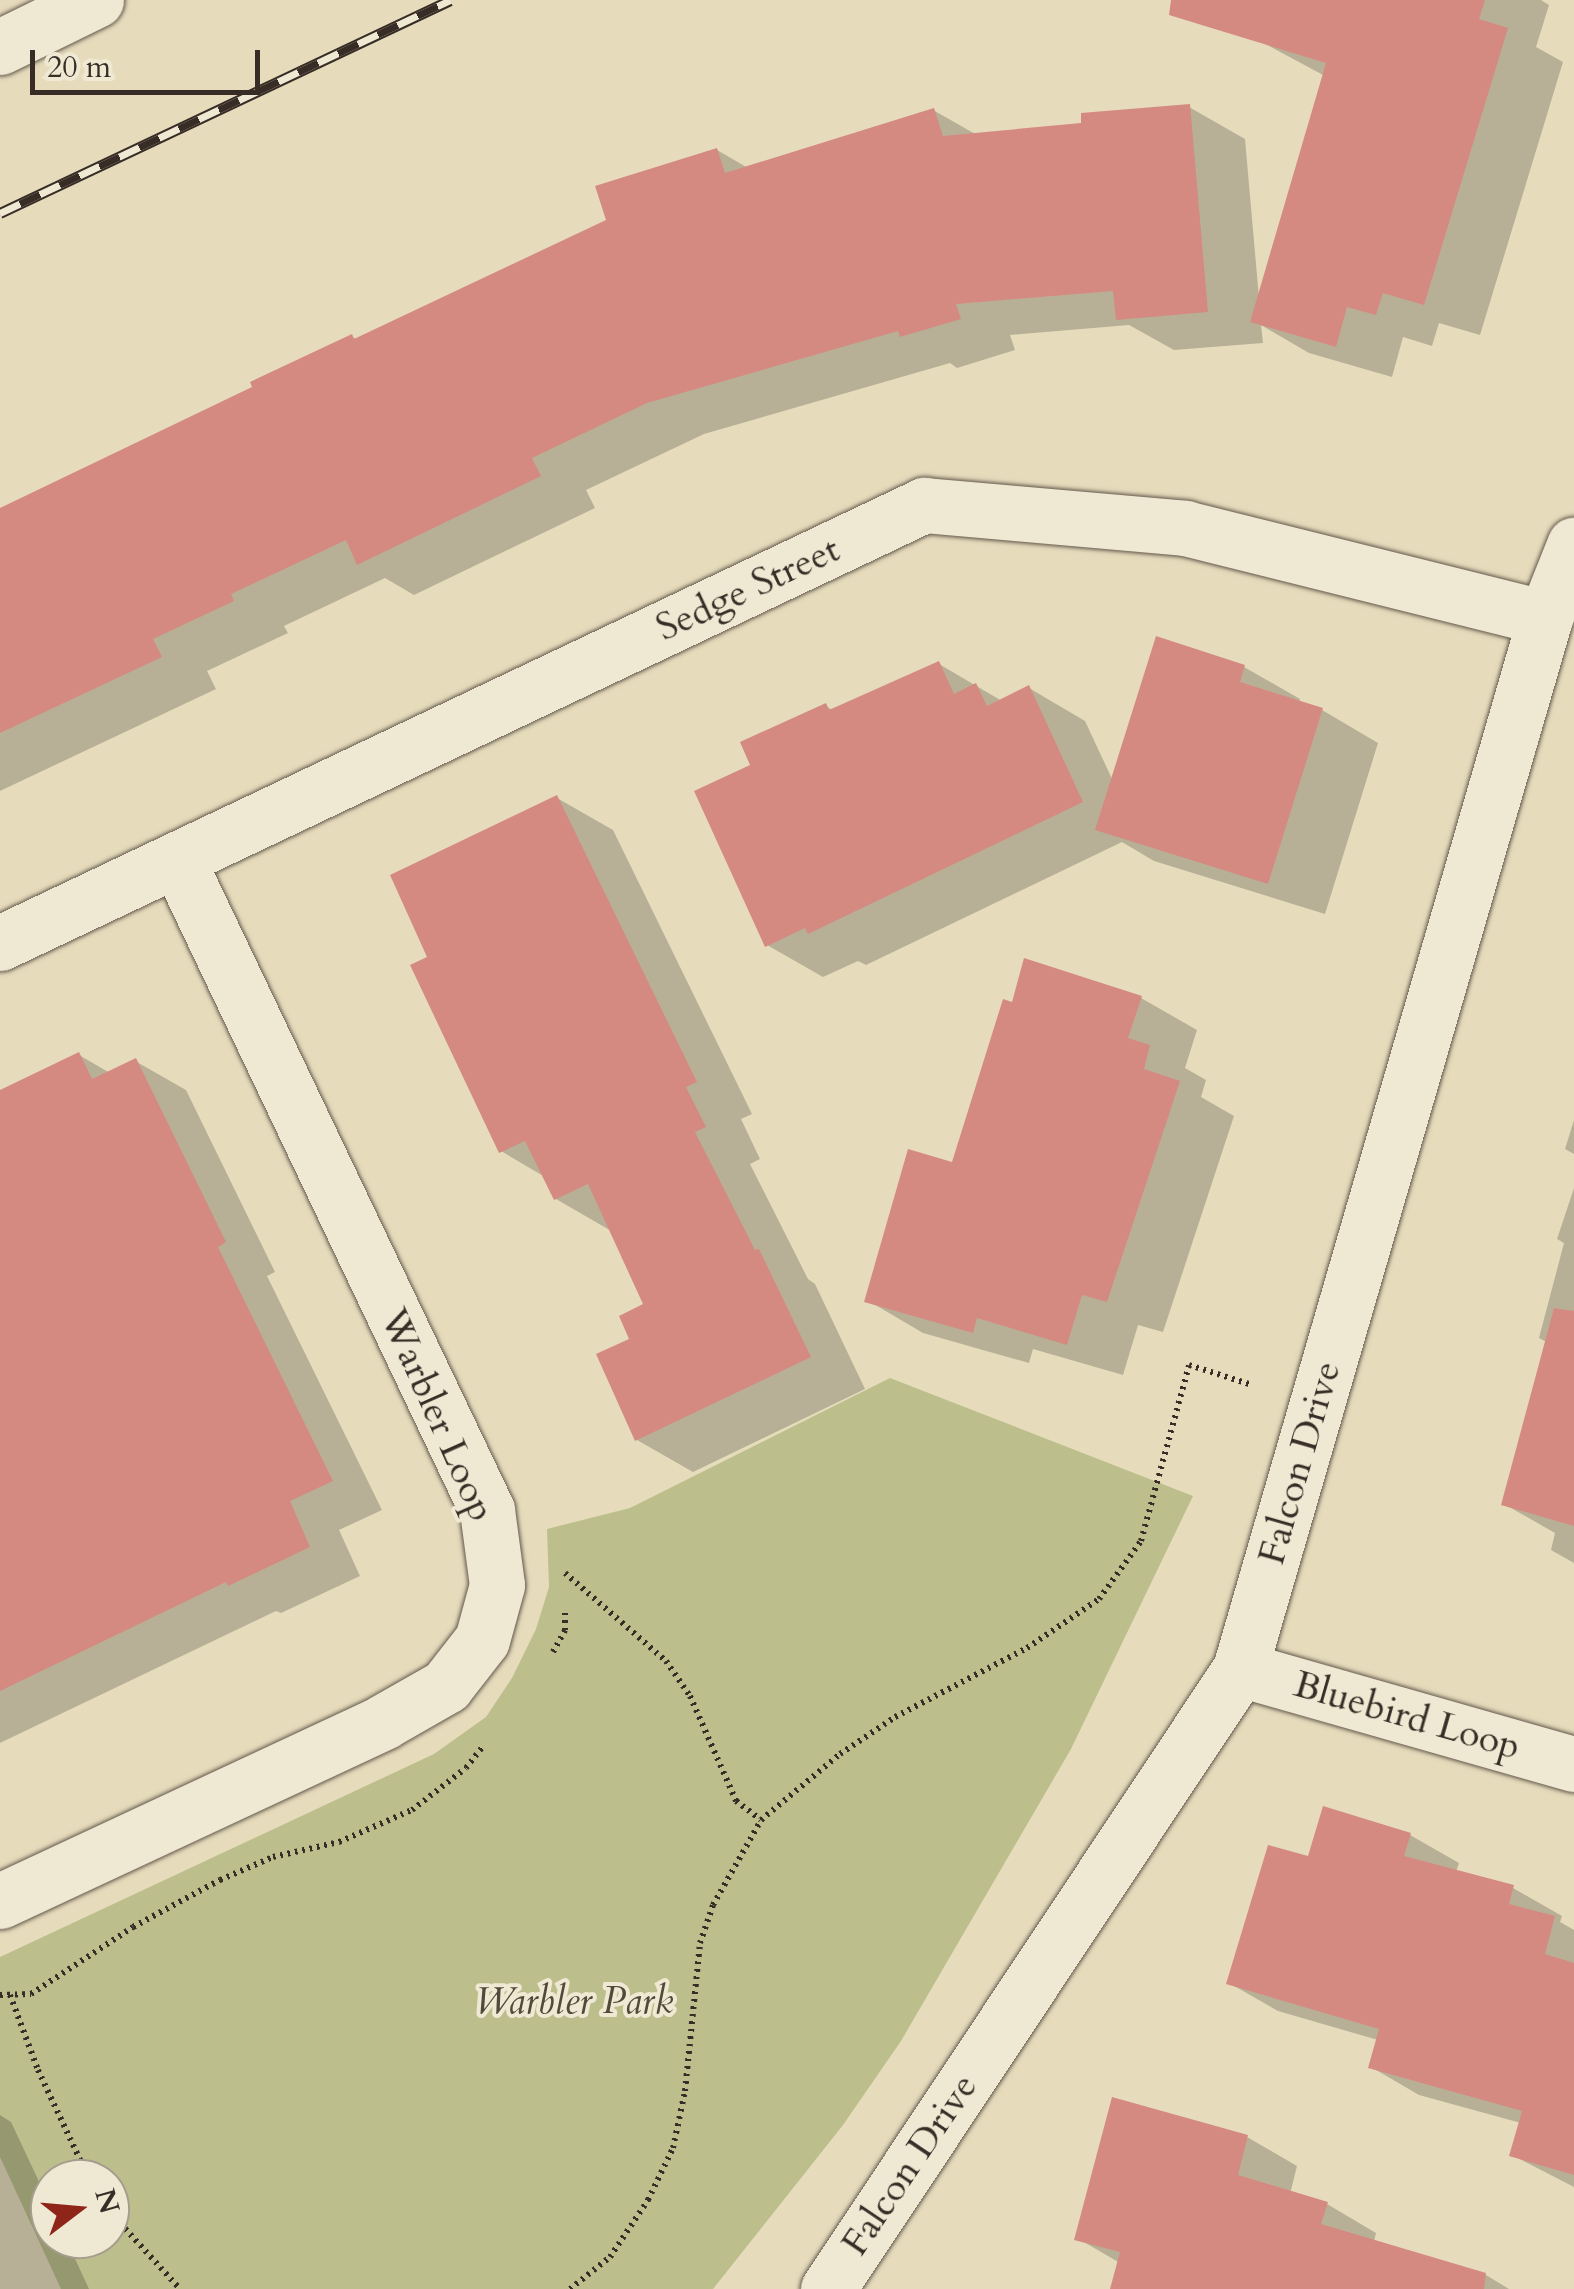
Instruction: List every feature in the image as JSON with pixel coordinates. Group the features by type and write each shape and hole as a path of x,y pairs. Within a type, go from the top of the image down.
{"street":[{"path":"0,47 96,0"},
{"name":"Sedge Street","path":"0,943 924,505 1185,528 1545,618"},
{"name":"Falcon Drive","path":"828,2289 1240,1669 1545,618 1574,545"},
{"name":"Warbler Loop","path":"0,1901 383,1722 446,1686 482,1640 497,1585 486,1510 177,860"},
{"name":"Bluebird Loop","path":"1240,1669 1574,1764"}],"path":[{"path":"570,2289 610,2257 648,2200 673,2148 685,2091 700,1943 713,1905 761,1820 840,1754 895,1717 1028,1648 1099,1599 1141,1542 1189,1365 1317,1406"},
{"path":"564,1572 666,1661 690,1696 736,1800 761,1820"},
{"path":"10,1995 38,2070 80,2159"},
{"path":"130,2234 180,2289"}],"green space":[{"name":"Warbler Park","path":"890,1378 1193,1496 1071,1749 901,2041 843,2125 713,2289 61,2289 47,2259 130,2259 130,2159 30,2159 30,2222 0,2157 0,1957 434,1754 486,1717 512,1678 536,1629 549,1587 547,1529 630,1508"}],"building":[{"path":"1171,0 1485,0 1479,19 1508,28 1424,305 1383,293 1376,315 1347,307 1336,347 1250,322 1326,63 1169,15"},
{"path":"1190,104 1208,312 1116,320 1113,291 956,304 961,319 900,337 898,331 647,403 532,458 541,476 357,565 346,540 231,594 234,601 153,639 162,657 0,733 0,508 252,387 250,382 352,334 354,339 606,220 595,186 717,148 725,173 934,108 943,136 1081,123 1081,113"},
{"path":"1156,636 1245,665 1240,682 1323,708 1268,884 1095,830"},
{"path":"939,661 954,694 976,683 987,706 1029,685 1083,802 808,934 805,928 765,947 694,791 750,765 740,742 826,703 829,710"},
{"path":"557,795 697,1082 686,1087 706,1127 695,1132 755,1250 759,1249 811,1357 635,1441 596,1354 629,1339 619,1316 643,1304 588,1184 554,1200 525,1141 499,1153 410,965 427,957 390,875"},
{"path":"1024,958 1142,996 1128,1038 1150,1045 1144,1069 1180,1081 1107,1302 1082,1295 1067,1345 977,1318 973,1333 864,1302 908,1149 952,1162 1003,999 1012,1002"},
{"path":"79,1052 92,1079 136,1058 226,1242 218,1247 333,1481 290,1501 310,1547 228,1586 226,1582 0,1691 0,1090"},
{"path":"1554,1308 1574,1311 1574,1526 1501,1505"},
{"path":"1323,1806 1411,1833 1404,1856 1514,1885 1509,1904 1555,1916 1545,1954 1574,1963 1574,2175 1509,2156 1522,2111 1368,2068 1379,2029 1226,1984 1268,1845 1308,1856"},
{"path":"1112,2097 1248,2135 1238,2175 1328,2202 1321,2224 1486,2273 1484,2289 1110,2289 1120,2252 1074,2240"}],"railway":[{"path":"0,213 450,0"}]}
